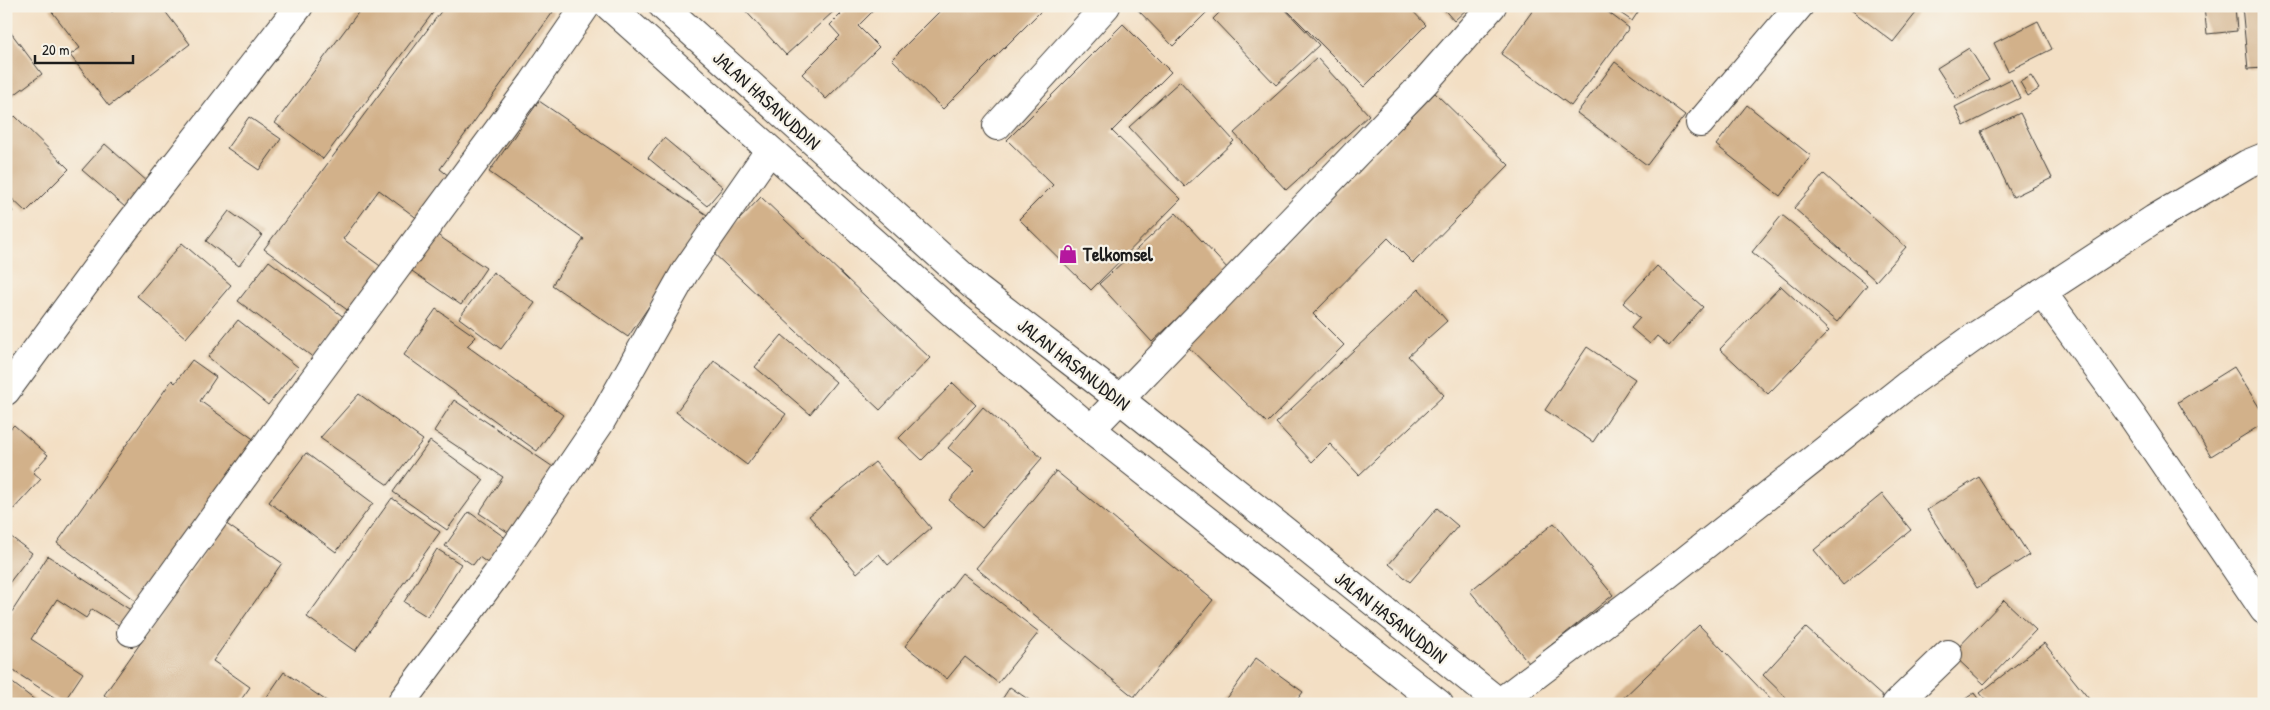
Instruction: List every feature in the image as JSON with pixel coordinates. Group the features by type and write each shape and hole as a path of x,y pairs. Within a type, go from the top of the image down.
{"street":[{"path":"6,391 124,232 299,6"},
{"path":"131,632 533,83 586,6"},
{"name":"JALAN HASANUDDIN","path":"609,6 954,315 1091,429 1439,704"},
{"name":"JALAN HASANUDDIN","path":"663,6 977,289 1121,400 1500,703"},
{"path":"997,126 1106,6"},
{"path":"1091,429 1121,400 1425,82 1492,6"},
{"path":"1700,123 1799,6"},
{"path":"403,700 497,574 600,423 685,272 769,151"},
{"path":"1500,703 1658,583 1906,386 1980,333 2154,219 2247,164 2264,157"},
{"path":"2042,292 2132,416 2264,610"},
{"path":"1896,704 1948,654"}],"building":[{"path":"55,6 108,6 112,12 118,6 161,6 190,44 109,106 70,55 80,48 50,9"},
{"path":"363,6 438,6 323,159 275,123"},
{"path":"445,6 545,6 553,12 440,169 449,176 418,219 379,190 343,239 383,268 350,312 264,249"},
{"path":"741,6 830,6 834,11 786,55"},
{"path":"849,6 867,6 873,11 858,26 879,47 826,99 802,74 840,36 830,25"},
{"path":"945,6 1046,6 943,109 892,59"},
{"path":"1134,6 1213,6 1173,46"},
{"path":"1226,6 1282,6 1319,45 1276,85 1213,19"},
{"path":"1287,6 1408,6 1426,25 1364,87 1285,8"},
{"path":"1441,6 1470,6 1454,21"},
{"path":"1536,6 1600,6 1629,28 1571,106 1501,54"},
{"path":"1610,6 1642,6 1632,21"},
{"path":"1846,6 1917,6 1920,8 1893,42"},
{"path":"2204,6 2235,6 2237,31 2207,34"},
{"path":"2242,6 2264,6 2264,68 2248,69"},
{"path":"2038,21 2052,49 2008,71 1994,43"},
{"path":"1123,24 1171,72 1112,131 1181,199 1091,290 1019,219 1053,185 1007,140"},
{"path":"6,26 42,74 6,101"},
{"path":"1969,48 1989,80 1957,99 1937,68"},
{"path":"1317,58 1369,115 1286,190 1234,133"},
{"path":"1615,62 1685,115 1647,165 1577,113"},
{"path":"2031,76 2039,89 2028,96 2020,82"},
{"path":"2011,79 2020,98 1964,126 1955,107"},
{"path":"1180,81 1234,141 1185,187 1129,127"},
{"path":"1435,93 1509,165 1413,263 1388,238 1313,314 1344,345 1267,423 1187,346"},
{"path":"539,101 710,217 628,337 552,285 584,239 489,172"},
{"path":"1747,105 1811,156 1780,196 1716,145"},
{"path":"2020,113 2052,178 2013,197 1981,132"},
{"path":"15,116 69,169 26,212 6,193 6,125"},
{"path":"249,117 281,139 259,170 227,148"},
{"path":"664,138 723,187 707,206 648,158"},
{"path":"105,144 148,182 125,207 82,170"},
{"path":"1824,174 1906,247 1876,281 1794,208"},
{"path":"761,197 930,358 880,410 710,250"},
{"path":"6,205 13,211 6,219"},
{"path":"229,211 262,235 239,266 206,241"},
{"path":"1176,213 1229,270 1152,342 1099,284"},
{"path":"1782,215 1867,285 1837,322 1752,252"},
{"path":"433,232 486,268 461,305 409,269"},
{"path":"182,243 231,285 186,338 137,296"},
{"path":"269,261 345,318 314,358 238,301"},
{"path":"1657,266 1703,307 1669,346 1657,336 1650,344 1631,328 1640,318 1623,303"},
{"path":"493,272 535,303 501,349 459,318"},
{"path":"1781,286 1829,331 1768,394 1720,349"},
{"path":"1419,289 1447,321 1408,356 1444,395 1359,475 1330,444 1312,462 1276,423"},
{"path":"436,309 476,337 467,346 563,415 537,451 404,355"},
{"path":"238,320 298,367 268,405 208,357"},
{"path":"782,335 836,382 810,414 755,367"},
{"path":"1587,347 1635,379 1593,442 1545,410"},
{"path":"192,360 216,377 200,401 259,443 141,605 57,543 172,380 175,383"},
{"path":"714,361 786,414 747,465 676,412"},
{"path":"2234,367 2264,415 2264,423 2211,456 2178,402"},
{"path":"953,383 976,405 922,460 899,438"},
{"path":"359,394 423,440 388,485 320,438"},
{"path":"454,400 562,473 518,539 479,513 503,477 434,431"},
{"path":"983,407 1042,458 982,528 949,500 975,470 948,448"},
{"path":"14,425 48,455 33,472 41,479 11,512 6,508 6,433"},
{"path":"430,441 484,480 447,530 393,492"},
{"path":"306,453 373,503 336,552 269,502"},
{"path":"875,462 931,528 888,565 879,554 857,573 809,516"},
{"path":"1056,471 1213,600 1134,697 976,568"},
{"path":"1979,477 2029,555 1977,588 1927,510"},
{"path":"1882,494 1911,530 1843,585 1814,550"},
{"path":"392,498 440,532 355,651 307,617"},
{"path":"1437,508 1458,526 1410,582 1389,564"},
{"path":"469,512 514,544 496,569 479,557 473,565 445,546"},
{"path":"225,523 282,563 213,661 250,687 238,704 117,704 104,695"},
{"path":"1554,523 1613,595 1529,663 1470,591"},
{"path":"6,533 32,553 6,587"},
{"path":"437,549 461,564 428,617 404,602"},
{"path":"48,556 132,611 122,627 92,609 86,618 57,599 31,639 83,673 63,703 6,666 6,621"},
{"path":"962,573 1039,632 998,683 965,657 947,679 905,646"},
{"path":"2004,600 2036,630 1984,684 1952,654"},
{"path":"1699,625 1775,704 1617,704"},
{"path":"1806,628 1885,699 1881,704 1793,704 1763,675"},
{"path":"2044,643 2093,704 1989,704 1980,693"},
{"path":"1256,658 1303,692 1294,704 1223,704"},
{"path":"284,672 331,704 262,704"},
{"path":"6,678 40,704 6,704"},
{"path":"1010,687 1035,704 999,704"},
{"path":"1974,693 1982,704 1958,704"}],"place":[{"name":"Telkomsel","path":"1068,254"}]}
